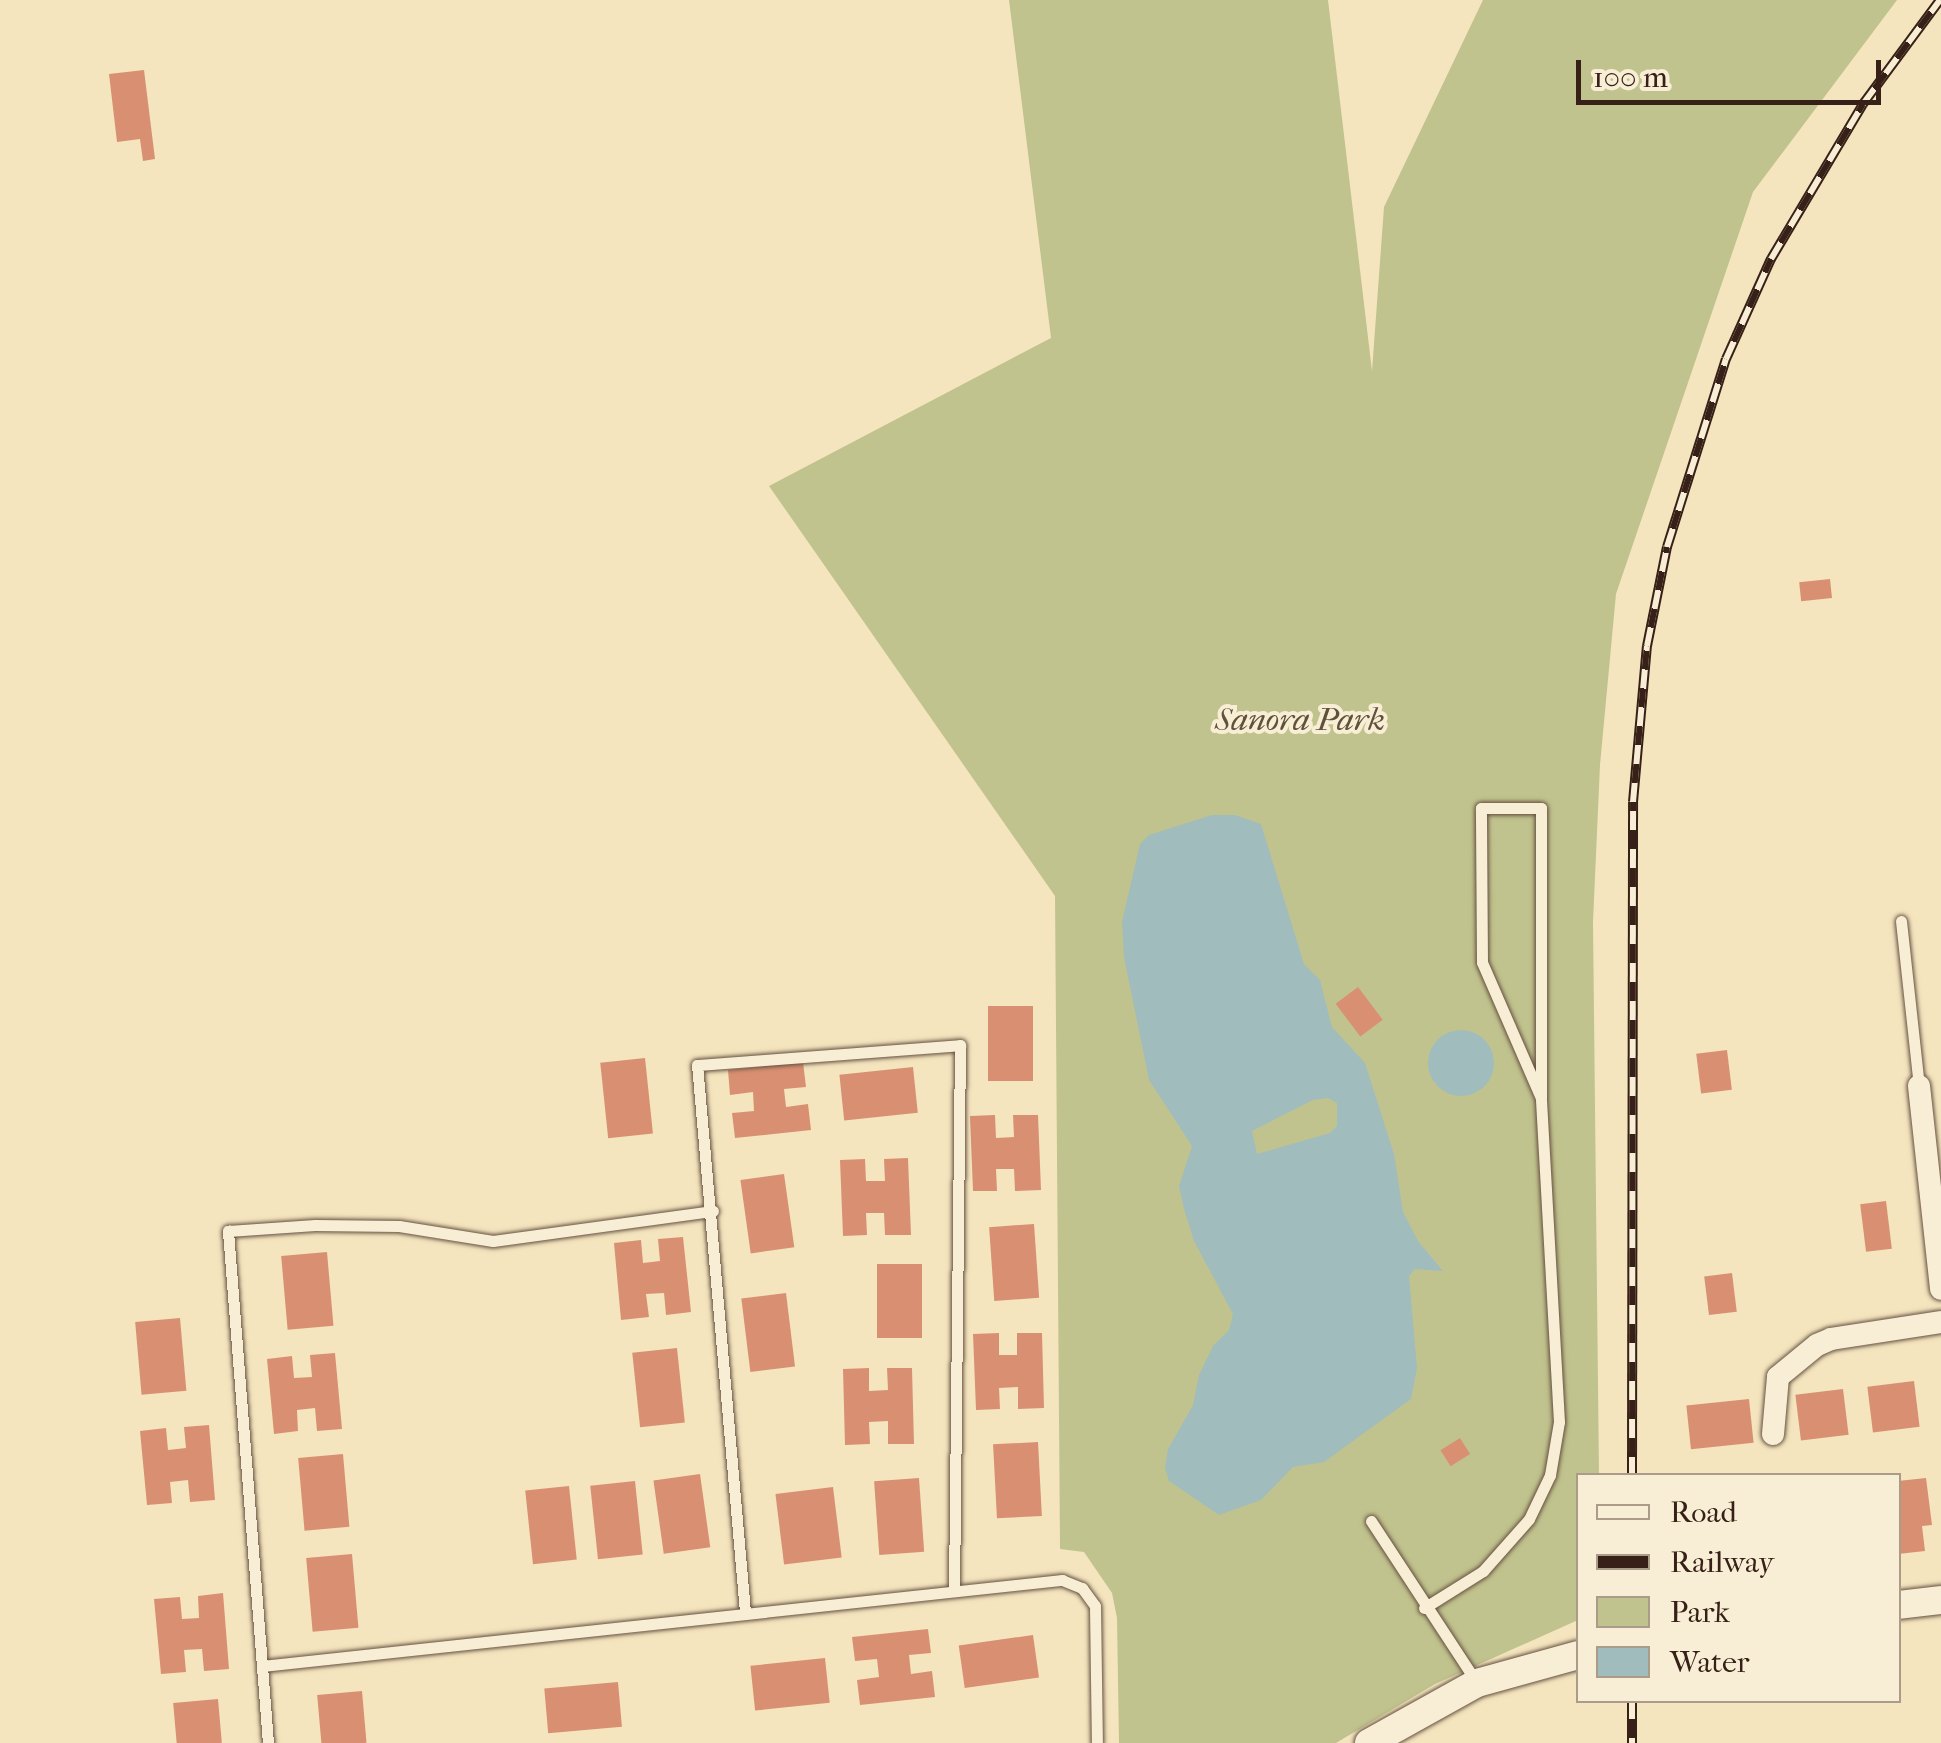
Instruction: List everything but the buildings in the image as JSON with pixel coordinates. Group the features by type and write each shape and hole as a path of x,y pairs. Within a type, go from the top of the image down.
{"street":[{"path":"1919,1086 1941,1289"},
{"path":"1773,1434 1778,1377 1817,1345 1831,1338 1941,1322"},
{"path":"1901,1605 1941,1600"},
{"path":"1370,1743 1477,1684 1522,1667 1535,1655 1576,1641"},
{"path":"1522,1667 1537,1668 1576,1656"}],"lane":[{"path":"1424,1608 1483,1571 1512,1540 1538,1500 1556,1448 1558,1396 1541,1098 1542,808 1482,808 1482,962 1541,1098"},
{"path":"1900,921 1919,1086"},
{"path":"745,1612 714,1212 697,1065 960,1045 954,1590"},
{"path":"268,1743 228,1231 315,1225 399,1226 493,1241 714,1212"},
{"path":"1371,1521 1424,1608 1444,1626 1477,1684"},
{"path":"262,1666 1062,1580 1089,1595 1098,1618 1097,1743"}],"green space":[{"name":"Sanora Park","path":"1009,0 1328,0 1372,371 1384,207 1483,0 1897,0 1753,192 1616,594 1600,765 1593,922 1599,1473 1576,1473 1576,1621 1435,1684 1336,1743 1119,1743 1117,1618 1112,1593 1084,1552 1060,1549 1055,896 769,486 1051,338"}],"water":[{"path":"1212,815 1235,815 1261,824 1304,964 1320,980 1332,1027 1365,1063 1394,1154 1403,1212 1418,1241 1443,1271 1415,1269 1409,1276 1417,1368 1411,1399 1324,1462 1293,1467 1261,1500 1219,1515 1169,1481 1165,1468 1168,1449 1193,1405 1199,1375 1213,1346 1229,1330 1233,1314 1194,1241 1184,1209 1179,1186 1192,1146 1149,1080 1124,957 1122,922 1140,844 1149,835","holes":["1328,1098 1337,1103 1337,1126 1330,1133 1257,1154 1252,1131 1313,1100"]},
{"path":"1461,1030 1484,1040 1494,1063 1484,1086 1461,1096 1438,1086 1428,1063 1438,1040"}],"railway":[{"path":"1632,1473 1633,802 1647,646 1667,547 1726,359 1771,259 1863,104 1940,0"},
{"path":"1632,1703 1632,1743"}]}
